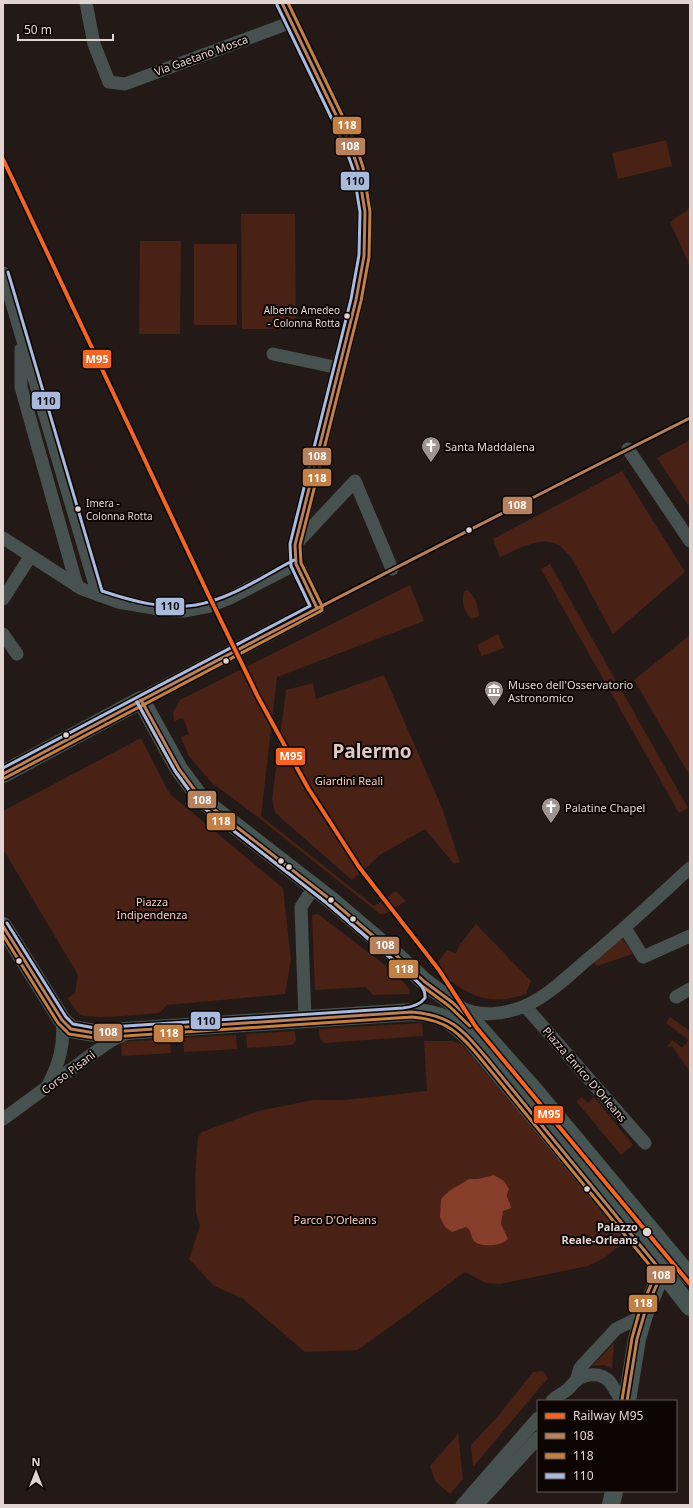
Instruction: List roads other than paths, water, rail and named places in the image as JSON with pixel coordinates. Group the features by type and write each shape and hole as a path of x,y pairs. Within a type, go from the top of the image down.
{"main road":[{"path":"3,774 141,700 179,769 202,800 314,887 398,957 425,982 452,1002 478,1026 690,1277"},
{"path":"3,926 62,1020 71,1029 95,1033 412,1012 426,1013 448,1020 457,1026 472,1041 690,1307"},
{"path":"412,1012 423,1008 430,1000 430,992 425,982"},
{"path":"627,1400 637,1340 644,1315 662,1272"},
{"path":"612,1505 614,1492"}],"street":[{"name":"Via Gaetano Mosca","path":"86,3 94,44 109,82 125,84 292,22"},
{"path":"141,700 317,608 296,564 295,545 356,300 364,256 366,212 358,168 349,142 282,3"},
{"path":"3,272 98,595"},
{"path":"20,331 21,387 77,586"},
{"path":"272,354 339,368"},
{"path":"628,449 690,541"},
{"path":"295,545 355,481 392,569"},
{"path":"3,538 30,557 77,586 98,595 118,602 137,606 184,611 217,604 296,564"},
{"path":"3,599 30,557"},
{"path":"3,634 17,654"},
{"path":"452,1002 469,1012 502,1013 525,1006 541,997 560,983 625,928 690,868"},
{"path":"305,1019 301,907 314,887"},
{"path":"625,928 643,957 690,936"},
{"path":"676,997 690,989"},
{"name":"Piazza Enrico D'Orleans","path":"525,1006 645,1143"},
{"path":"46,1089 56,1069 62,1051 64,1033 62,1020"},
{"name":"Corso Pisani","path":"3,1119 106,1044 135,1030"},
{"path":"569,1391 580,1368 616,1329 644,1315"},
{"path":"553,1400 557,1395 569,1391 585,1376 596,1375 605,1378 610,1382 621,1400"},
{"path":"477,1505 534,1436 537,1422"},
{"path":"462,1505 534,1436"}],"rail line":[{"name":"M95","path":"3,159 208,594 258,697 308,788 359,867 439,970 476,1027 690,1284"}],"place":[{"name":"Alberto Amedeo - Colonna Rotta","path":"347,316"},
{"name":"Santa Maddalena","path":"431,463"},
{"name":"Imera - Colonna Rotta","path":"78,509"},
{"name":"Museo dell'Osservatorio Astronomico","path":"494,707"},
{"name":"Palatine Chapel","path":"551,824"},
{"name":"Palazzo Reale-Orleans","path":"647,1232"}],"district":[{"name":"Palermo","path":"372,751"}],"park label":[{"name":"Giardini Reali","path":"349,780"},
{"name":"Piazza Indipendenza","path":"152,907"},
{"name":"Parco D'Orleans","path":"335,1219"}]}
